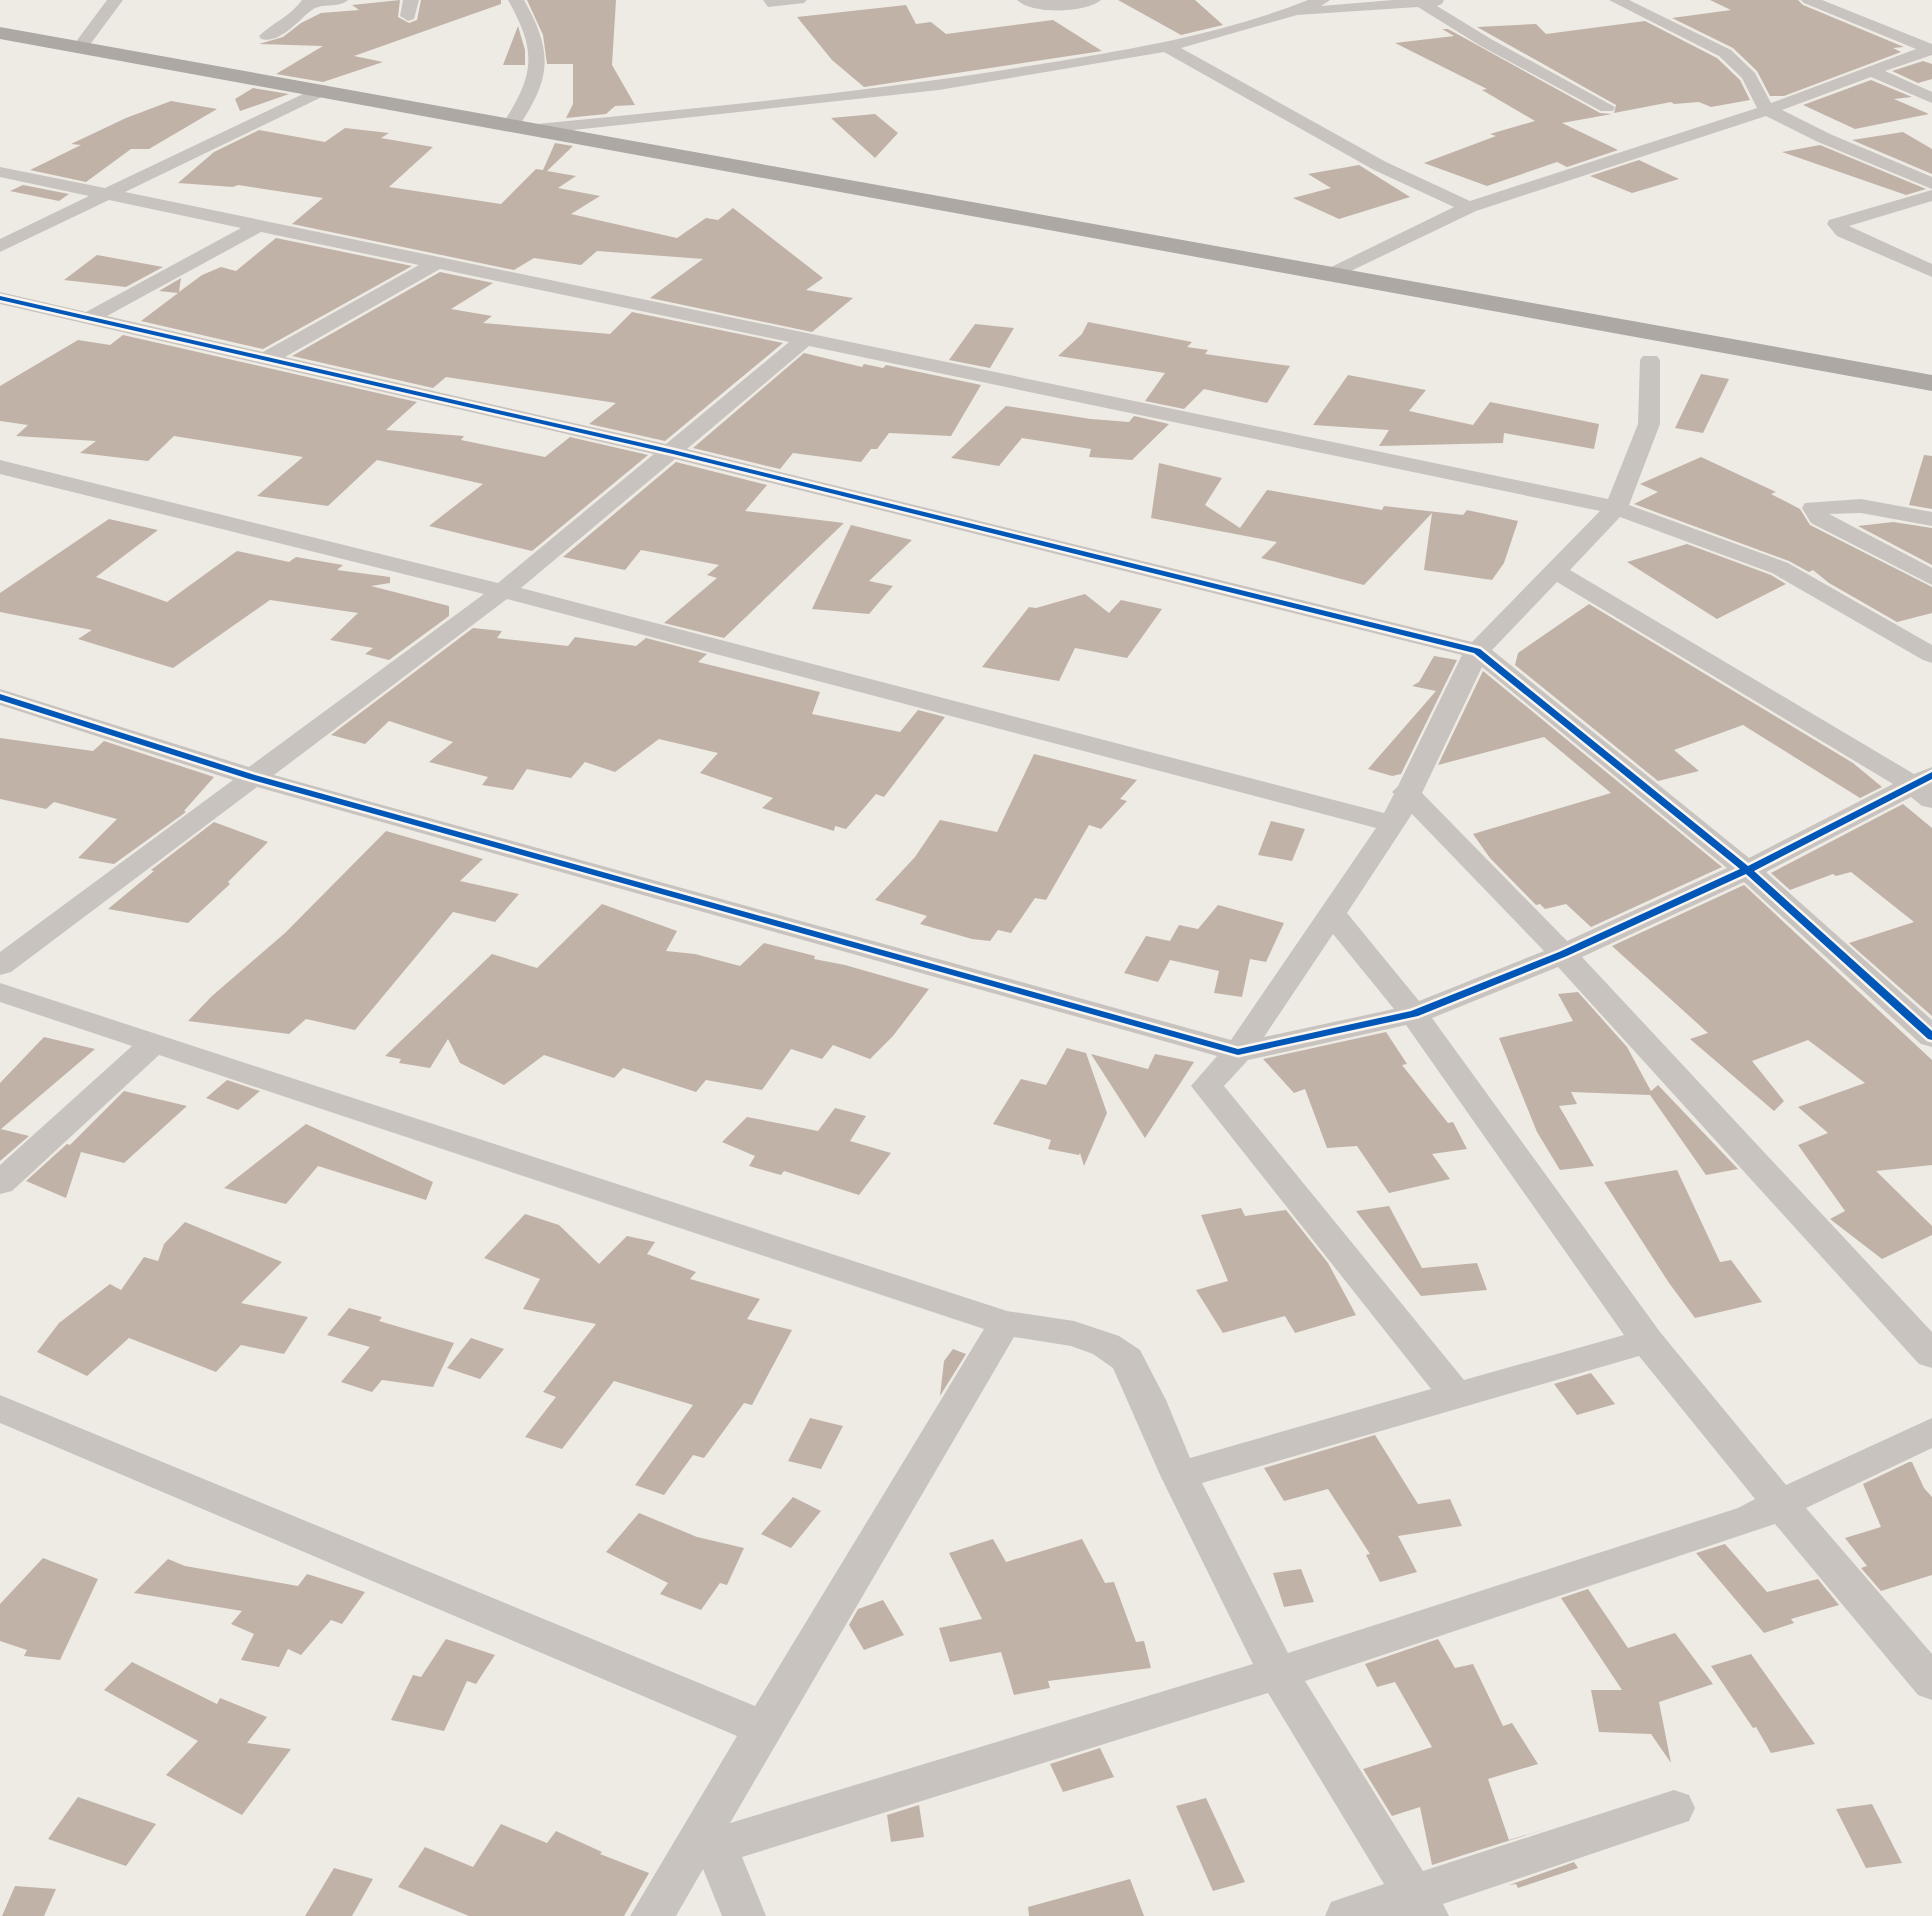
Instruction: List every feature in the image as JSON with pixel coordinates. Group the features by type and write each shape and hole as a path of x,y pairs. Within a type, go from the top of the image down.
{"main road":[{"path":"0,33 1932,383"}],"street":[{"path":"80,47 115,0"},
{"path":"267,36 286,25 310,1 340,0"},
{"path":"511,125 531,95 540,68 530,23 516,0"},
{"path":"771,0 773,4 799,0"},
{"path":"1025,0 1033,5 1045,6 1093,0"},
{"path":"537,129 966,82 1167,47 1295,12 1322,0"},
{"path":"1295,12 1451,0"},
{"path":"1617,0 1725,53 1749,76 1766,109 1824,138 1932,184"},
{"path":"1332,274 1469,207 1803,98 1906,57 1932,50 1809,0"},
{"path":"1419,1 1485,42 1607,107"},
{"path":"1167,47 1380,166 1469,207"},
{"path":"1871,71 1932,98"},
{"path":"0,246 322,90"},
{"path":"0,172 1616,508 1780,568 1932,655"},
{"path":"1932,195 1836,224 1844,232 1932,271"},
{"path":"89,318 256,227"},
{"path":"266,359 435,264"},
{"path":"0,298 673,452 1477,651 1747,870 1932,1037"},
{"path":"0,966 503,591 673,452 804,340"},
{"path":"1455,1394 1208,1086 1238,1052 1393,824 1406,792 1477,651 1616,508 1649,424 1650,360"},
{"path":"0,467 503,591 1393,824"},
{"path":"1932,519 1861,506 1813,508 1819,518 1932,578"},
{"path":"1555,571 1925,786"},
{"path":"0,697 252,777 1238,1052 1414,1014 1563,954 1925,786"},
{"path":"1406,792 1563,954 1932,1355"},
{"path":"1331,913 1414,1014 1647,1341 1932,1683"},
{"path":"0,992 1005,1323 1074,1334 1106,1345 1127,1359 1148,1400 1179,1475 1278,1674 1420,1905"},
{"path":"0,1184 154,1043"},
{"path":"652,1916 702,1851 764,1728 1005,1323"},
{"path":"1179,1475 1647,1341"},
{"path":"0,1408 764,1728"},
{"path":"702,1851 1278,1674 1738,1523 1782,1506 1932,1432"},
{"path":"1347,1916 1420,1905 1674,1808"},
{"path":"702,1851 744,1916"}],"building":[{"path":"400,0 398,17 409,23 417,20 421,0 501,0 501,4 354,56 383,62 323,82 276,74 323,46 259,44 283,37 301,23 321,13 359,10 352,5"},
{"path":"527,0 616,0 612,65 635,105 615,106 606,114 566,118 573,104 573,64 547,64 543,35"},
{"path":"1118,0 1195,0 1223,25 1181,35"},
{"path":"1710,0 1798,0 1803,5 1904,47 1893,48 1901,52 1784,96 1770,96 1757,71 1733,48 1672,18 1731,10"},
{"path":"906,5 916,24 931,22 946,34 1053,20 1102,51 864,87 832,60 797,17"},
{"path":"1645,21 1717,58 1740,80 1750,100 1711,107 1699,102 1671,102 1614,113 1616,105 1477,27 1536,24 1546,34"},
{"path":"518,26 525,50 525,65 503,65"},
{"path":"1442,29 1448,29 1600,113 1612,114 1562,123 1618,150 1567,167 1557,162 1487,186 1424,163 1496,136 1490,134 1535,121 1482,90 1487,89 1395,43 1454,36"},
{"path":"1923,61 1932,64 1932,79 1918,83 1892,71"},
{"path":"1871,80 1912,97 1894,99 1929,114 1855,129 1803,105"},
{"path":"253,88 289,94 240,111 235,99"},
{"path":"171,101 217,109 149,149 131,149 86,182 30,170 81,145 71,144 126,118"},
{"path":"875,114 898,133 875,158 831,118"},
{"path":"345,128 389,133 381,138 433,147 389,187 501,204 536,169 543,170 555,143 573,146 547,171 576,176 558,188 600,196 571,214 677,238 706,218 718,220 733,208 823,278 806,290 853,298 812,332 650,298 703,259 597,251 581,265 534,258 514,270 292,224 323,198 238,185 233,187 178,183 214,152 259,130 325,142"},
{"path":"1903,132 1932,149 1932,174 1852,140"},
{"path":"1820,145 1926,189 1906,195 1782,152"},
{"path":"1639,160 1679,179 1632,193 1590,176"},
{"path":"1359,165 1410,197 1339,219 1293,198 1331,188 1308,174"},
{"path":"23,185 69,194 59,201 10,191"},
{"path":"276,238 412,266 263,349 141,321 178,293 159,291 181,278 179,292 202,275 221,267 236,271"},
{"path":"97,255 163,267 126,287 64,280"},
{"path":"440,272 493,283 451,309 492,316 483,323 610,334 632,312 783,343 665,441 589,424 616,403 446,377 433,388 292,356"},
{"path":"1088,322 1192,342 1187,347 1208,350 1205,354 1290,366 1267,403 1204,389 1184,409 1145,401 1165,373 1058,356 1082,334"},
{"path":"975,324 1014,328 990,368 949,360"},
{"path":"123,335 417,402 386,430 464,436 461,440 545,457 570,437 648,455 532,551 429,526 483,484 377,460 328,506 257,496 303,457 174,436 148,461 80,453 96,441 16,436 28,425 0,421 0,386 78,340 110,345"},
{"path":"804,353 862,367 864,364 883,368 886,365 981,385 951,436 889,433 877,449 871,449 861,462 793,453 780,469 693,448"},
{"path":"1701,374 1729,379 1703,433 1675,428"},
{"path":"1348,375 1426,390 1409,411 1473,425 1490,402 1599,424 1594,449 1504,433 1503,443 1379,446 1389,430 1313,425"},
{"path":"1006,406 1129,422 1134,416 1169,424 1132,460 1089,457 1091,449 1022,438 999,466 951,458"},
{"path":"1924,455 1932,456 1932,509 1909,505"},
{"path":"1701,457 1776,492 1771,494 1800,509 1810,525 1932,587 1932,613 1897,622 1829,583 1813,570 1809,572 1789,561 1634,504 1658,492 1640,484"},
{"path":"676,462 767,485 745,511 844,523 724,638 664,623 717,578 707,575 719,565 641,550 625,570 563,557"},
{"path":"1159,463 1222,478 1205,505 1240,528 1267,490 1382,510 1384,506 1463,515 1467,510 1518,521 1504,563 1492,580 1424,570 1432,513 1364,585 1261,558 1277,542 1151,518"},
{"path":"109,519 158,530 96,577 167,602 237,551 289,562 296,557 343,565 337,570 390,577 390,583 371,586 449,606 449,616 389,660 365,654 373,648 330,640 358,613 270,600 173,668 78,639 92,630 0,612 0,593"},
{"path":"1893,522 1932,528 1932,565 1858,526"},
{"path":"851,525 912,540 869,581 893,586 869,614 812,609"},
{"path":"1687,544 1771,575 1786,584 1717,619 1627,562"},
{"path":"1085,594 1109,613 1121,600 1162,609 1127,658 1075,648 1059,681 982,667 1029,607 1036,608"},
{"path":"1589,604 1853,763 1882,787 1860,798 1743,725 1674,750 1699,771 1658,781 1515,665 1518,653"},
{"path":"473,628 502,631 497,638 568,646 575,637 636,646 646,638 707,654 698,662 820,692 812,714 900,732 918,710 945,717 884,797 876,794 846,829 835,826 834,831 762,808 773,798 700,773 718,753 659,739 615,772 585,762 571,778 527,769 513,790 482,785 488,777 429,762 453,742 389,721 365,744 331,735"},
{"path":"1434,656 1457,660 1401,774 1392,776 1368,769 1436,691 1412,686 1419,682"},
{"path":"1483,671 1722,867 1591,927 1566,904 1545,909 1540,904 1536,905 1490,858 1473,834 1611,793 1544,737 1438,765"},
{"path":"0,738 93,751 104,741 214,777 184,811 186,812 114,864 78,858 117,819 54,802 46,809 0,799"},
{"path":"1034,754 1137,780 1120,799 1127,801 1101,829 1089,825 1046,900 1035,898 1011,933 998,930 990,941 972,939 920,924 927,916 875,900 915,857 940,820 997,832"},
{"path":"1903,804 1932,828 1932,1016 1849,943 1914,922 1851,872 1836,876 1833,874 1790,890 1771,873"},
{"path":"1271,821 1305,829 1292,861 1258,855"},
{"path":"214,822 268,842 228,882 230,884 188,923 108,909 154,871 151,870"},
{"path":"386,831 483,859 460,881 519,894 495,922 453,912 355,1030 306,1019 289,1034 188,1021 212,996 285,933"},
{"path":"1744,885 1932,1060 1932,1165 1876,1171 1932,1226 1932,1235 1882,1259 1830,1219 1845,1211 1798,1145 1828,1133 1798,1107 1865,1083 1808,1040 1752,1061 1784,1101 1774,1111 1690,1039 1708,1033 1612,946"},
{"path":"602,904 677,931 666,951 695,954 740,966 764,943 929,989 893,1036 870,1059 833,1045 822,1059 791,1049 762,1090 706,1080 696,1092 623,1068 614,1078 544,1055 504,1085 460,1063 448,1039 430,1068 399,1063 401,1059 385,1056 492,954 537,968"},
{"path":"1218,905 1284,923 1266,962 1250,959 1242,997 1214,993 1219,971 1170,960 1158,982 1124,973 1146,936 1170,941 1179,925 1198,929"},
{"path":"1578,992 1627,1047 1651,1091 1658,1085 1738,1169 1706,1175 1650,1095 1571,1092 1577,1104 1559,1106 1594,1166 1560,1170 1537,1132 1499,1038 1573,1021 1558,994"},
{"path":"1386,1032 1407,1064 1402,1065 1448,1123 1453,1122 1467,1149 1432,1154 1450,1179 1389,1193 1357,1146 1327,1148 1305,1089 1294,1093 1263,1059"},
{"path":"44,1037 95,1049 1,1129 29,1136 0,1161 0,1083"},
{"path":"1067,1048 1086,1053 1107,1113 1084,1166 1080,1153 1079,1155 1048,1149 1051,1140 993,1124 1021,1079 1046,1085"},
{"path":"1091,1054 1148,1069 1155,1054 1194,1062 1145,1138"},
{"path":"227,1080 260,1091 238,1110 206,1098"},
{"path":"124,1091 187,1106 124,1163 81,1152 66,1198 26,1181 67,1144 70,1145"},
{"path":"835,1108 866,1116 850,1141 891,1153 859,1195 784,1171 781,1175 749,1166 755,1156 722,1142 747,1117 818,1131"},
{"path":"306,1124 433,1182 426,1200 318,1166 286,1204 224,1188"},
{"path":"1677,1170 1720,1262 1731,1260 1762,1302 1695,1318 1669,1283 1604,1182"},
{"path":"1389,1206 1422,1268 1477,1263 1487,1290 1421,1296 1356,1211"},
{"path":"1241,1208 1245,1216 1286,1210 1328,1263 1356,1315 1295,1333 1285,1316 1223,1333 1196,1290 1228,1281 1201,1215"},
{"path":"525,1214 559,1225 599,1264 627,1236 655,1242 647,1254 696,1272 690,1279 760,1299 747,1319 792,1330 752,1405 744,1403 704,1458 693,1455 664,1495 635,1485 693,1405 614,1381 562,1449 525,1437 556,1397 543,1392 596,1324 523,1309 540,1279 484,1258"},
{"path":"185,1222 282,1262 241,1303 308,1317 284,1354 241,1345 216,1372 129,1338 87,1376 37,1352 59,1323 110,1284 121,1290 144,1257 158,1261 164,1244"},
{"path":"349,1308 382,1317 379,1321 454,1343 433,1387 382,1380 372,1392 341,1382 370,1347 327,1335"},
{"path":"471,1338 504,1349 480,1379 447,1368"},
{"path":"953,1349 966,1354 940,1396 944,1361"},
{"path":"1591,1373 1615,1404 1577,1415 1554,1384"},
{"path":"810,1418 843,1426 821,1469 788,1461"},
{"path":"1375,1435 1418,1504 1450,1499 1462,1526 1398,1536 1417,1572 1380,1582 1366,1555 1370,1554 1328,1489 1284,1501 1264,1468"},
{"path":"1912,1462 1924,1488 1932,1497 1932,1575 1881,1591 1861,1568 1867,1566 1845,1538 1881,1527 1863,1484"},
{"path":"793,1497 821,1511 791,1548 761,1534"},
{"path":"639,1513 697,1537 744,1548 727,1585 720,1583 701,1610 660,1594 668,1583 606,1552"},
{"path":"993,1539 1006,1562 1082,1539 1105,1583 1114,1582 1136,1642 1144,1641 1151,1668 1048,1681 1050,1688 1014,1695 1001,1652 950,1662 939,1628 982,1619 949,1553"},
{"path":"1725,1544 1767,1592 1818,1579 1839,1605 1791,1619 1794,1623 1764,1633 1696,1553"},
{"path":"43,1558 98,1579 60,1660 24,1656 27,1650 0,1641 0,1604"},
{"path":"168,1559 185,1566 298,1586 307,1574 365,1592 342,1624 331,1620 301,1655 288,1649 279,1667 241,1660 254,1634 231,1624 242,1611 134,1593"},
{"path":"1301,1569 1314,1602 1284,1607 1273,1573"},
{"path":"1588,1589 1628,1648 1675,1633 1713,1684 1659,1702 1671,1763 1651,1734 1599,1732 1591,1690 1622,1690 1561,1598"},
{"path":"883,1600 904,1635 864,1650 849,1625 858,1609"},
{"path":"446,1639 495,1655 476,1684 467,1681 444,1731 391,1720 413,1675 421,1677"},
{"path":"1438,1639 1455,1668 1473,1664 1503,1726 1512,1723 1538,1764 1488,1779 1509,1840 1552,1827 1432,1865 1420,1807 1392,1816 1363,1769 1432,1747 1395,1682 1377,1687 1365,1664"},
{"path":"1751,1654 1815,1744 1771,1753 1756,1727 1753,1728 1711,1666"},
{"path":"132,1662 217,1704 220,1698 267,1717 247,1743 291,1749 242,1815 166,1775 198,1741 104,1690"},
{"path":"1100,1748 1114,1777 1063,1792 1050,1764"},
{"path":"78,1797 156,1824 126,1866 48,1839"},
{"path":"1206,1798 1245,1882 1213,1891 1176,1806"},
{"path":"1872,1804 1902,1863 1866,1868 1836,1809"},
{"path":"919,1805 924,1837 891,1842 887,1815"},
{"path":"501,1824 547,1843 556,1831 602,1852 600,1854 649,1873 624,1916 469,1916 398,1887 425,1847 473,1867"},
{"path":"1574,1862 1578,1868 1518,1888 1516,1884 1509,1885"},
{"path":"334,1868 373,1879 352,1916 305,1916"},
{"path":"1130,1879 1144,1916 1029,1916 1028,1907"},
{"path":"15,1886 56,1889 44,1916 2,1916"}],"cycle path":[{"path":"0,298 673,452 1477,651 1747,870 1932,1037"},
{"path":"0,697 252,777 1238,1052 1414,1014 1563,954 1747,870 1932,775"}]}
